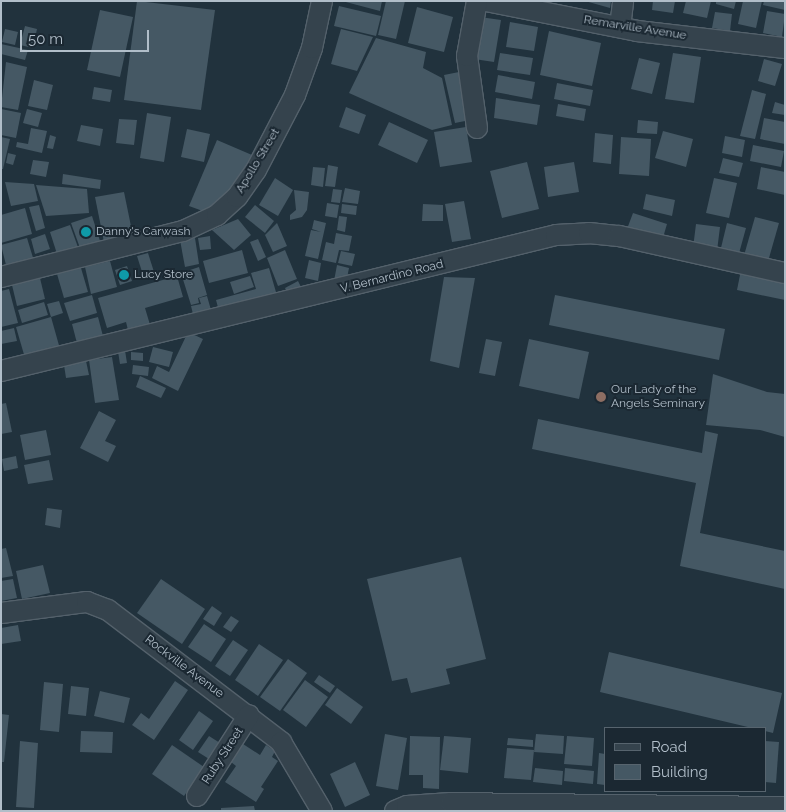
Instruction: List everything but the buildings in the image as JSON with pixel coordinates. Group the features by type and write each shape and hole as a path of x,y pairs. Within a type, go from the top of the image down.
{"street":[{"name":"Apollo Street","path":"1,277 183,231 217,215 237,196 256,170 295,95 312,48 322,1"},
{"path":"477,1 467,56 477,128"},
{"name":"Remarville Avenue","path":"486,1 620,27 785,48"},
{"path":"620,27 623,1"},
{"name":"V. Bernardino Road","path":"1,370 556,235 589,233 619,236 785,273"},
{"name":"Rockville Avenue","path":"1,613 87,602 108,610 249,715 281,742 304,775 322,811"},
{"name":"Ruby Street","path":"197,796 249,715"},
{"path":"395,811 407,806 451,803 785,807"}],"place":[{"name":"Danny's Carwash","path":"86,232"},
{"name":"Lucy Store","path":"124,275"},
{"name":"Our Lady of the Angels Seminary","path":"601,397"}]}
